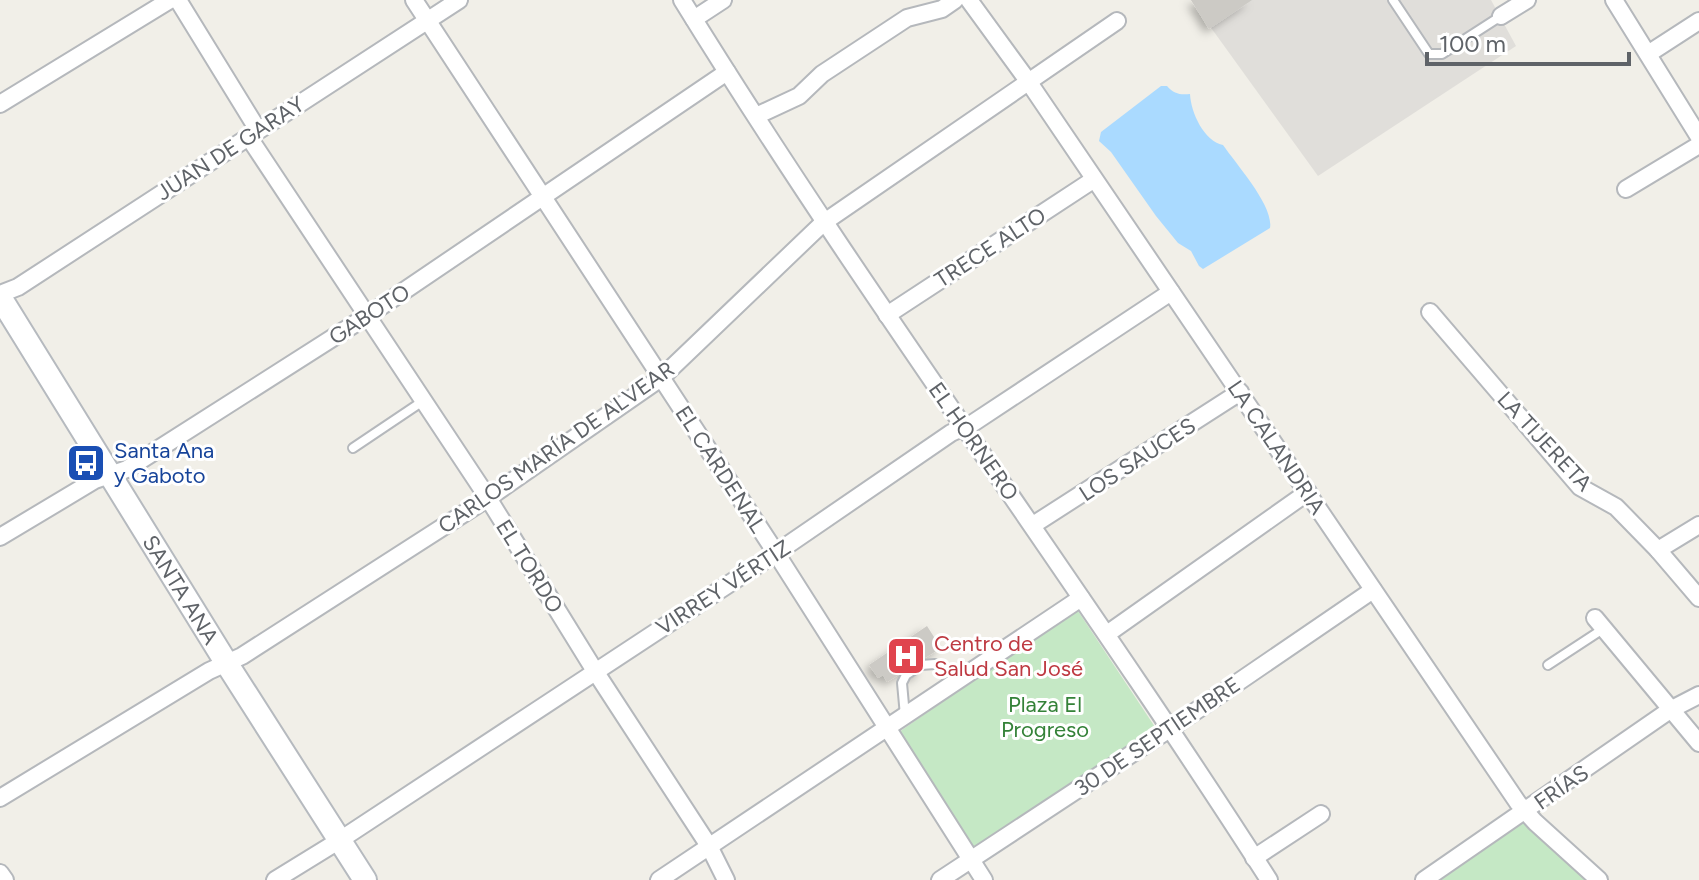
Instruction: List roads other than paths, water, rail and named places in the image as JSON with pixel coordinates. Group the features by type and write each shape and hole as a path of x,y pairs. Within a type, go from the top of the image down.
{"street":[{"path":"0,104 170,0"},
{"name":"EL TORDO","path":"178,0 253,133 367,316 488,498 595,671 709,846 726,880"},
{"name":"EL CARDENAL","path":"414,0 776,553 984,880"},
{"name":"JUAN DE GARAY","path":"0,296 459,0"},
{"name":"EL HORNERO","path":"682,0 823,223 1171,728 1269,880"},
{"path":"694,19 723,0"},
{"path":"756,116 799,96 822,74 907,18 942,9 955,0"},
{"name":"LA CALANDRIA","path":"969,0 1028,81 1525,812 1599,880"},
{"path":"1501,16 1527,0"},
{"path":"1614,0 1699,137"},
{"name":"CARLOS MARÍA DE ALVEAR","path":"0,798 209,671 227,664 488,498 661,378 823,223 1117,21"},
{"path":"1648,54 1699,21"},
{"name":"GABOTO","path":"0,537 95,480 127,469 367,316 727,72"},
{"path":"1626,189 1699,145"},
{"name":"TRECE ALTO","path":"887,315 1093,180"},
{"name":"VIRREY VÉRTIZ","path":"275,880 1171,292"},
{"name":"SANTA ANA","path":"0,296 227,664 365,880"},
{"name":"LA TIJERETA","path":"1430,312 1580,487 1616,507 1699,598"},
{"name":"LOS SAUCES","path":"1033,525 1240,392"},
{"path":"1107,634 1308,492"},
{"path":"1658,550 1699,525"},
{"name":"30 DE SEPTIEMBRE","path":"940,880 1373,590"},
{"path":"659,880 1081,598"},
{"path":"1600,623 1699,743"},
{"name":"FRÍAS","path":"1424,880 1670,710 1699,695"},
{"path":"1254,858 1321,814"},
{"path":"0,873 5,880"}],"lane":[{"path":"1393,0 1429,54 1442,54 1501,16"},
{"path":"353,448 424,401"},
{"path":"1548,665 1600,623"},
{"path":"905,717 902,688 906,675 929,663 963,678"}],"water":[{"path":"1161,86 1167,86 1177,93 1190,94 1204,132 1223,145 1245,174 1270,219 1270,228 1203,269 1191,251 1178,243 1156,216 1111,152 1099,141 1101,132"}],"place":[{"name":"Santa Ana y Gaboto","path":"86,463"},
{"name":"Centro de Salud San José","path":"906,656"}],"park label":[{"name":"Plaza El Progreso","path":"1045,716"}]}
